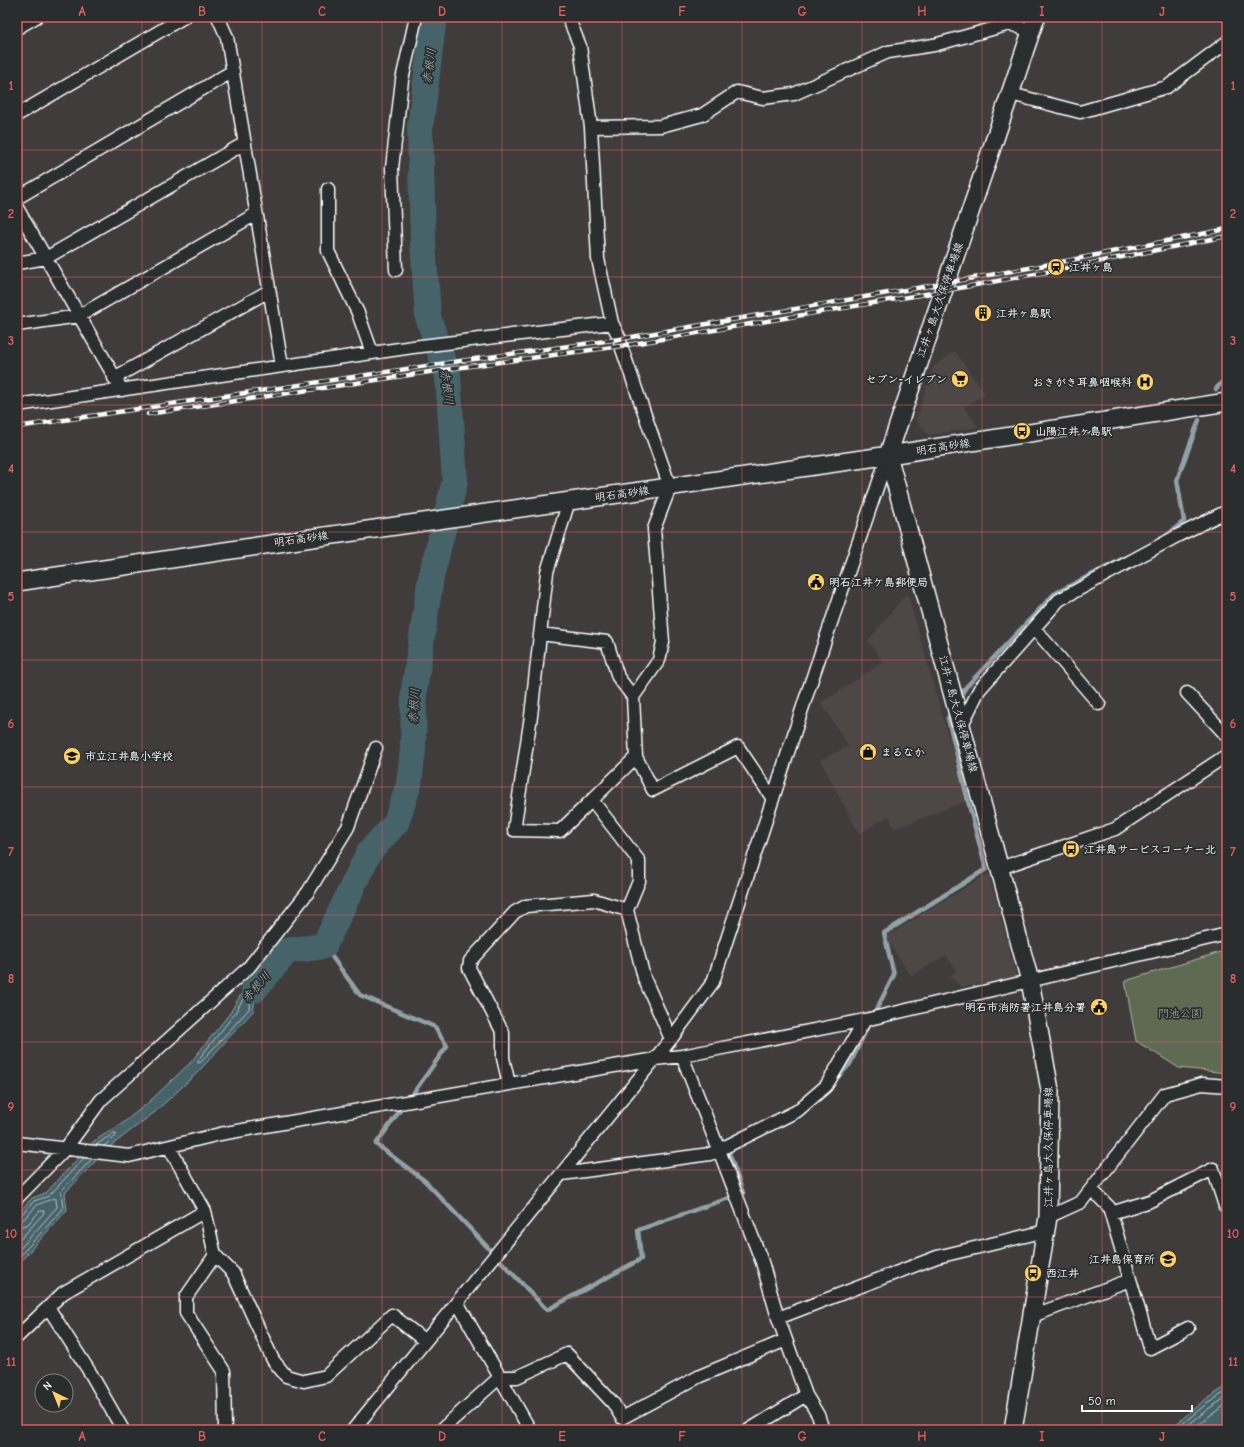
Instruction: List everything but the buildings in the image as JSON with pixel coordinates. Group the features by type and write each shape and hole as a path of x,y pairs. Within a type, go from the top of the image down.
{"main road":[{"name":"江井ヶ島大久保停車場線","path":"1013,1430 1047,1224 1050,1090 1030,981 888,455 1034,24"},
{"name":"明石高砂線","path":"17,582 406,524 888,455 1227,402"}],"street":[{"path":"17,28 36,17"},
{"path":"17,115 184,17"},
{"path":"218,17 227,37 282,366"},
{"path":"396,270 392,168 402,80 416,17"},
{"path":"568,17 580,46 591,127 598,259 612,323 620,339 621,346 670,487 654,528 663,642 659,660 633,697"},
{"path":"591,127 661,126 702,116 737,92 763,98 794,94 888,52 934,45 1010,24 1034,24"},
{"path":"1011,94 1080,112 1167,87 1227,42"},
{"path":"17,198 233,71"},
{"path":"17,263 46,258 245,144"},
{"path":"328,189 328,251 358,313 372,353"},
{"path":"17,208 122,390"},
{"path":"17,325 79,316 256,214"},
{"path":"114,378 269,291"},
{"path":"17,405 413,347 612,323"},
{"path":"353,1430 656,1059 713,982 888,455"},
{"path":"569,501 547,572 531,716 514,830 560,831 636,757"},
{"path":"961,727 980,690 1059,600 1179,535 1227,511"},
{"path":"1034,628 1099,704"},
{"path":"540,634 607,642 618,677 633,697 636,757 652,790 738,748 773,799"},
{"path":"1187,693 1227,736"},
{"path":"17,1198 66,1148 101,1100 249,967 308,892 348,827 376,748"},
{"path":"1000,868 1115,829 1227,755"},
{"path":"592,800 639,860 639,881 627,910 644,978 671,1039"},
{"path":"510,1084 503,1058 504,1033 469,968 470,960 515,912 526,906 594,900 627,910"},
{"path":"17,1143 129,1156 220,1134 656,1059 682,1056 865,1020 1227,934"},
{"path":"562,1174 710,1154 797,1111 826,1086 865,1020"},
{"path":"682,1056 720,1150 762,1262 778,1318 806,1395 818,1415 823,1430"},
{"path":"778,1318 937,1257 1047,1224 1081,1202 1165,1094 1202,1084 1227,1086"},
{"path":"169,1147 205,1211 215,1255 233,1273 273,1360 286,1376 304,1381 326,1376 392,1315 425,1341"},
{"path":"1111,1213 1150,1201 1213,1169 1225,1206 1227,1205"},
{"path":"1091,1190 1109,1207 1150,1348 1188,1328"},
{"path":"17,1337 63,1293 205,1211"},
{"path":"215,1255 186,1297 186,1313 224,1371 225,1430"},
{"path":"1032,1316 1130,1280"},
{"path":"457,1302 530,1430"},
{"path":"48,1307 91,1374 123,1430"},
{"path":"440,1430 500,1377 517,1377 566,1354 613,1403 622,1418 700,1376 786,1340"},
{"path":"749,1430 806,1395"}],"shaded area":[{"path":"955,351 985,394 964,407 978,427 929,435 916,420 933,367"},
{"path":"907,592 967,801 894,829 889,816 859,834 820,760 848,746 821,703 883,662 868,641"},
{"path":"989,873 1017,978 961,987 950,977 956,970 946,955 911,976 885,937"}],"green space":[{"name":"門池公園","path":"1227,950 1227,1073 1179,1068 1136,1041 1125,981"}],"water":[{"path":"278,962 256,994 253,1011 198,1072 155,1112 108,1148 65,1193 67,1210 17,1265 17,1214 32,1198 46,1193 94,1141 123,1123 149,1102 191,1062 230,1013 243,991"},
{"path":"1227,1386 1227,1430 1169,1430 1203,1401"}],"waterway":[{"name":"赤根川","path":"254,990 287,951 324,946 369,852 396,823 409,784 413,750 414,690 431,577 455,481 448,376 428,317 423,242 420,128 433,25 436,17"},
{"path":"1216,389 1227,376"},
{"path":"1165,537 1184,521 1177,480 1199,420"},
{"path":"959,698 966,687 1054,594 1126,557"},
{"path":"873,1016 894,975 884,933 986,869 948,718 953,710"},
{"path":"324,946 360,995 435,1027 447,1046 409,1099"},
{"path":"836,1079 850,1064 869,1024"},
{"path":"404,1105 376,1144 425,1181 547,1310 641,1259 638,1230 743,1193 728,1150 731,1148"}],"railway":[{"path":"17,427 460,361 620,339 946,283 1227,229"},
{"path":"148,414 463,367 621,346 943,291 1227,236"}],"place":[{"name":"江井ヶ島","path":"1056,267"},
{"name":"江井ヶ島駅","path":"983,313"},
{"name":"セブン-イレブン","path":"960,379"},
{"name":"おきがき耳鼻咽喉科","path":"1145,382"},
{"name":"山陽江井ヶ島駅","path":"1022,431"},
{"name":"明石江井ケ島郵便局","path":"816,582"},
{"name":"まるなか","path":"868,752"},
{"name":"市立江井島小学校","path":"72,756"},
{"name":"江井島サービスコーナー北","path":"1071,849"},
{"name":"明石市消防署江井島分署","path":"1099,1007"},
{"name":"江井島保育所","path":"1168,1259"},
{"name":"西江井","path":"1033,1273"}]}
